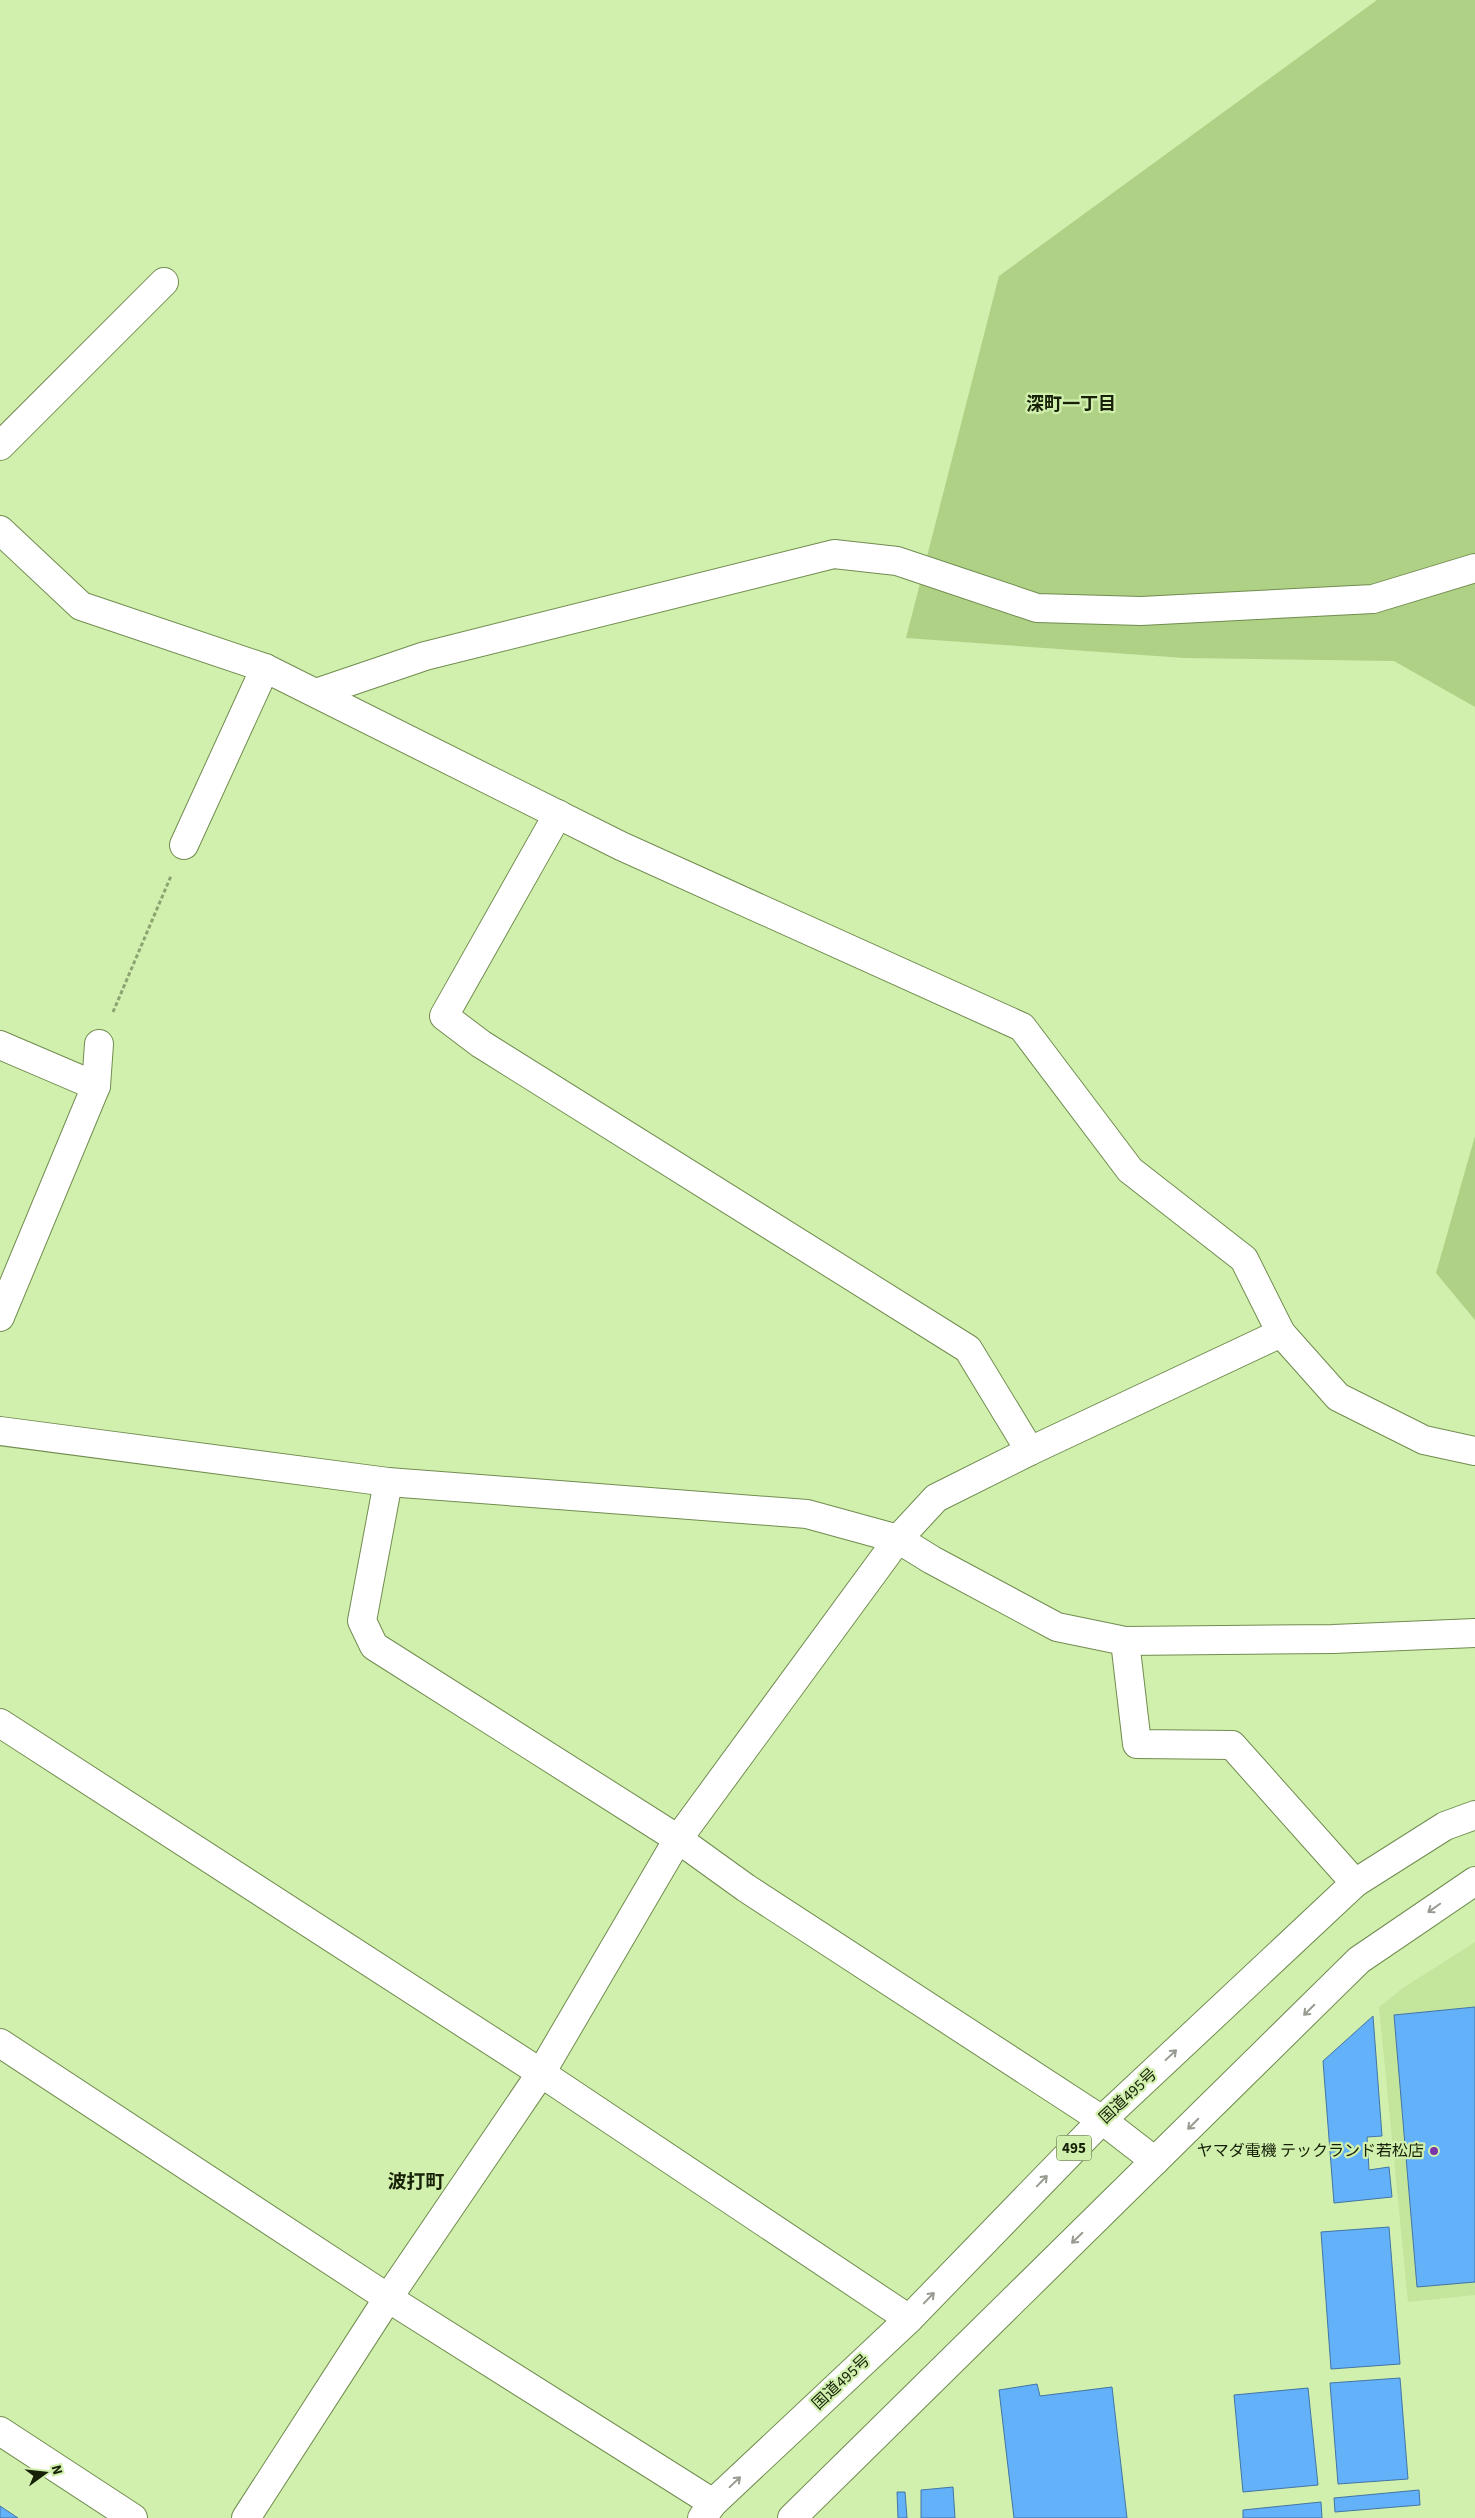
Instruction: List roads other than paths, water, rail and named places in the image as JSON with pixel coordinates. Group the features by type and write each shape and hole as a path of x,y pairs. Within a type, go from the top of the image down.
{"main road":[{"path":"0,446 164,282"},
{"path":"0,530 81,606 265,668 621,846 1022,1027 1130,1170 1244,1259 1282,1333 1338,1397 1424,1440 1475,1451"},
{"path":"316,693 425,656 834,554 897,561 1036,608 1141,611 1373,599 1475,568"},
{"path":"184,845 265,668"},
{"path":"558,814 444,1016 481,1044 968,1349 1030,1451"},
{"path":"0,1317 96,1086 100,1044"},
{"path":"0,1045 96,1086"},
{"path":"246,2518 388,2298 541,2073 678,1839 898,1539 936,1498 1030,1451 1282,1333"},
{"path":"0,1431 388,1482 807,1514 898,1539 932,1560 1057,1627 1125,1641 1333,1639 1475,1633"},
{"path":"388,1482 362,1621 374,1646 678,1839 746,1888 1102,2120 1155,2161"},
{"path":"1125,1641 1136,1744 1232,1745 1355,1882"},
{"path":"0,1722 541,2073 909,2318"},
{"name":"国道495号","path":"708,2511 909,2318 1102,2120 1355,1882 1445,1826 1475,1816"},
{"path":"792,2518 1358,1960 1475,1881"},
{"path":"0,2043 708,2511"},
{"path":"0,2431 133,2518"}],"place":[{"name":"ヤマダ電機 テックランド若松店","path":"1434,2151"}],"district":[{"name":"深町一丁目","path":"1071,404"},
{"name":"波打町","path":"416,2182"}]}
